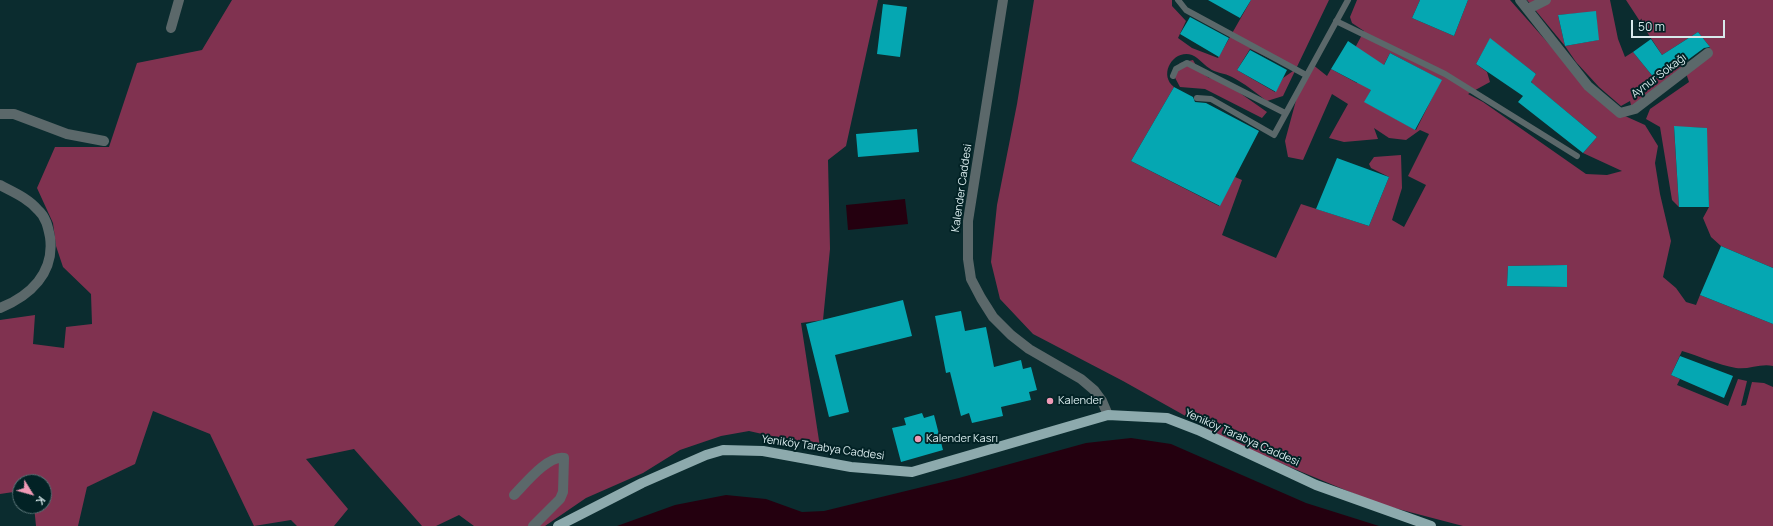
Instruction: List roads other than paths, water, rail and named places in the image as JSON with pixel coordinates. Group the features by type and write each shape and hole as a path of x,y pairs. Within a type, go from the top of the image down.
{"main road":[{"name":"Yeniköy Tarabya Caddesi","path":"558,526 642,483 706,454 723,450 763,450 851,467 912,472 1108,415 1167,418 1198,430 1316,485 1431,526"}],"street":[{"path":"171,28 179,0"},
{"name":"Kalender Caddesi","path":"1002,0 968,221 968,259 971,279 993,317 1011,335 1029,349 1094,390 1102,401 1108,415"},
{"path":"1520,0 1528,9 1546,0"},
{"name":"Aynur Sokağı","path":"1528,9 1588,86 1620,112 1635,109 1708,53"},
{"path":"0,114 14,114 67,134 104,140"},
{"path":"0,185 26,199 39,210 48,225 51,245 48,264 39,282 27,295 0,308"},
{"path":"514,495 542,467 555,458 564,458 563,492 560,499 533,526"}],"lane":[{"path":"1178,0 1186,10 1306,75"},
{"path":"1197,98 1211,99 1274,136 1348,0"},
{"path":"1336,21 1445,74 1577,156"},
{"path":"1173,76 1176,69 1187,63 1285,114"}],"place":[{"name":"Kalender","path":"1050,401"},
{"name":"Kalender Kasrı","path":"918,439"}]}
